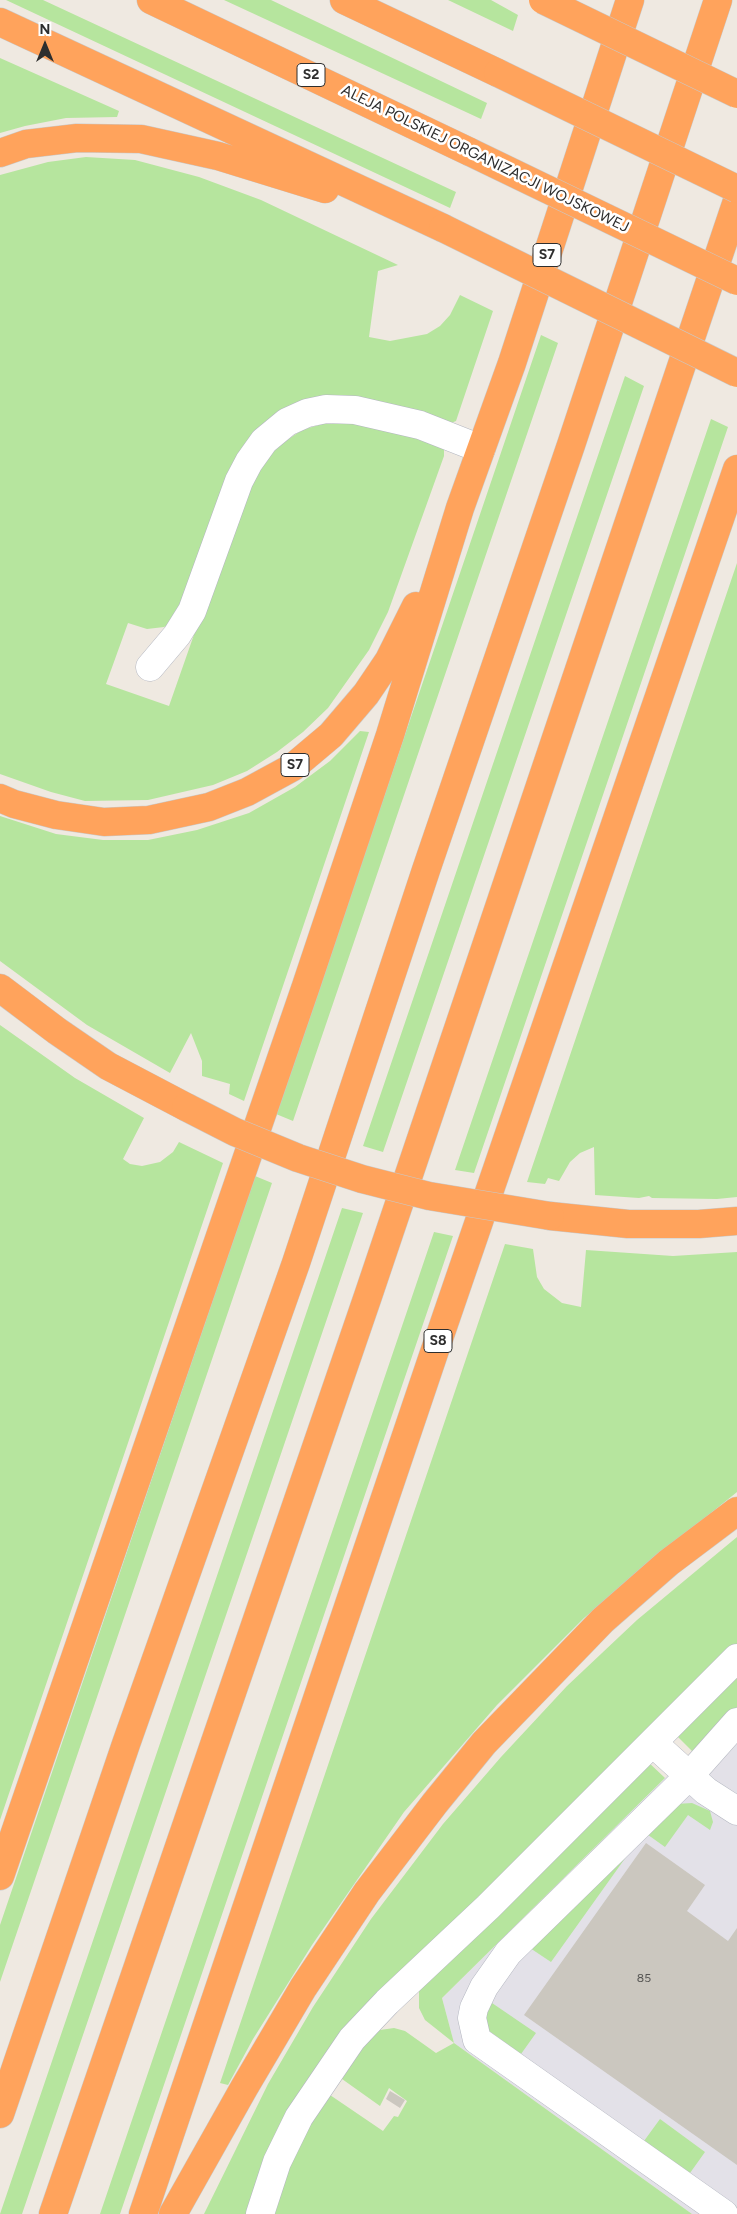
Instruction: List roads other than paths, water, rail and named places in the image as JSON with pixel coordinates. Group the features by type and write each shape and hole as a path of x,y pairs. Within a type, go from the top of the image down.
{"highway":[{"name":"ALEJA POLSKIEJ ORGANIZACJI WOJSKOWEJ","path":"151,0 737,281"},
{"path":"344,0 737,189"},
{"path":"544,0 737,94"},
{"name":"S7","path":"0,798 56,816 104,822 149,820 209,807 246,792 293,766 331,735 366,694 389,660 419,601 460,508 515,353 630,0"},
{"path":"0,2114 126,1744 296,1263 426,870 571,445 718,0"},
{"path":"0,22 443,228"},
{"name":"S7","path":"0,153 26,144 77,138 141,139 218,156 443,228 737,373"},
{"path":"53,2214 364,1305 737,201"},
{"name":"S8","path":"143,2214 436,1347 737,469"},
{"path":"0,1876 309,977 390,735 460,508"},
{"path":"0,988 108,1066 235,1132 298,1158 362,1179 429,1196 550,1216 628,1224 699,1224 737,1221"},
{"path":"173,2214 244,2088 304,1988 366,1892 435,1802 484,1743 603,1620 668,1563 737,1511"}],"lane":[{"path":"150,668 177,635 192,611 239,481 249,462 264,441 287,422 307,413 326,409 355,410 420,425 481,449"},
{"path":"260,2214 277,2162 299,2117 352,2039 737,1658"},
{"path":"724,2214 477,2040 472,2018 474,2008 484,1986 508,1953 689,1776 737,1722"},
{"path":"653,1743 706,1791 737,1811"}]}
